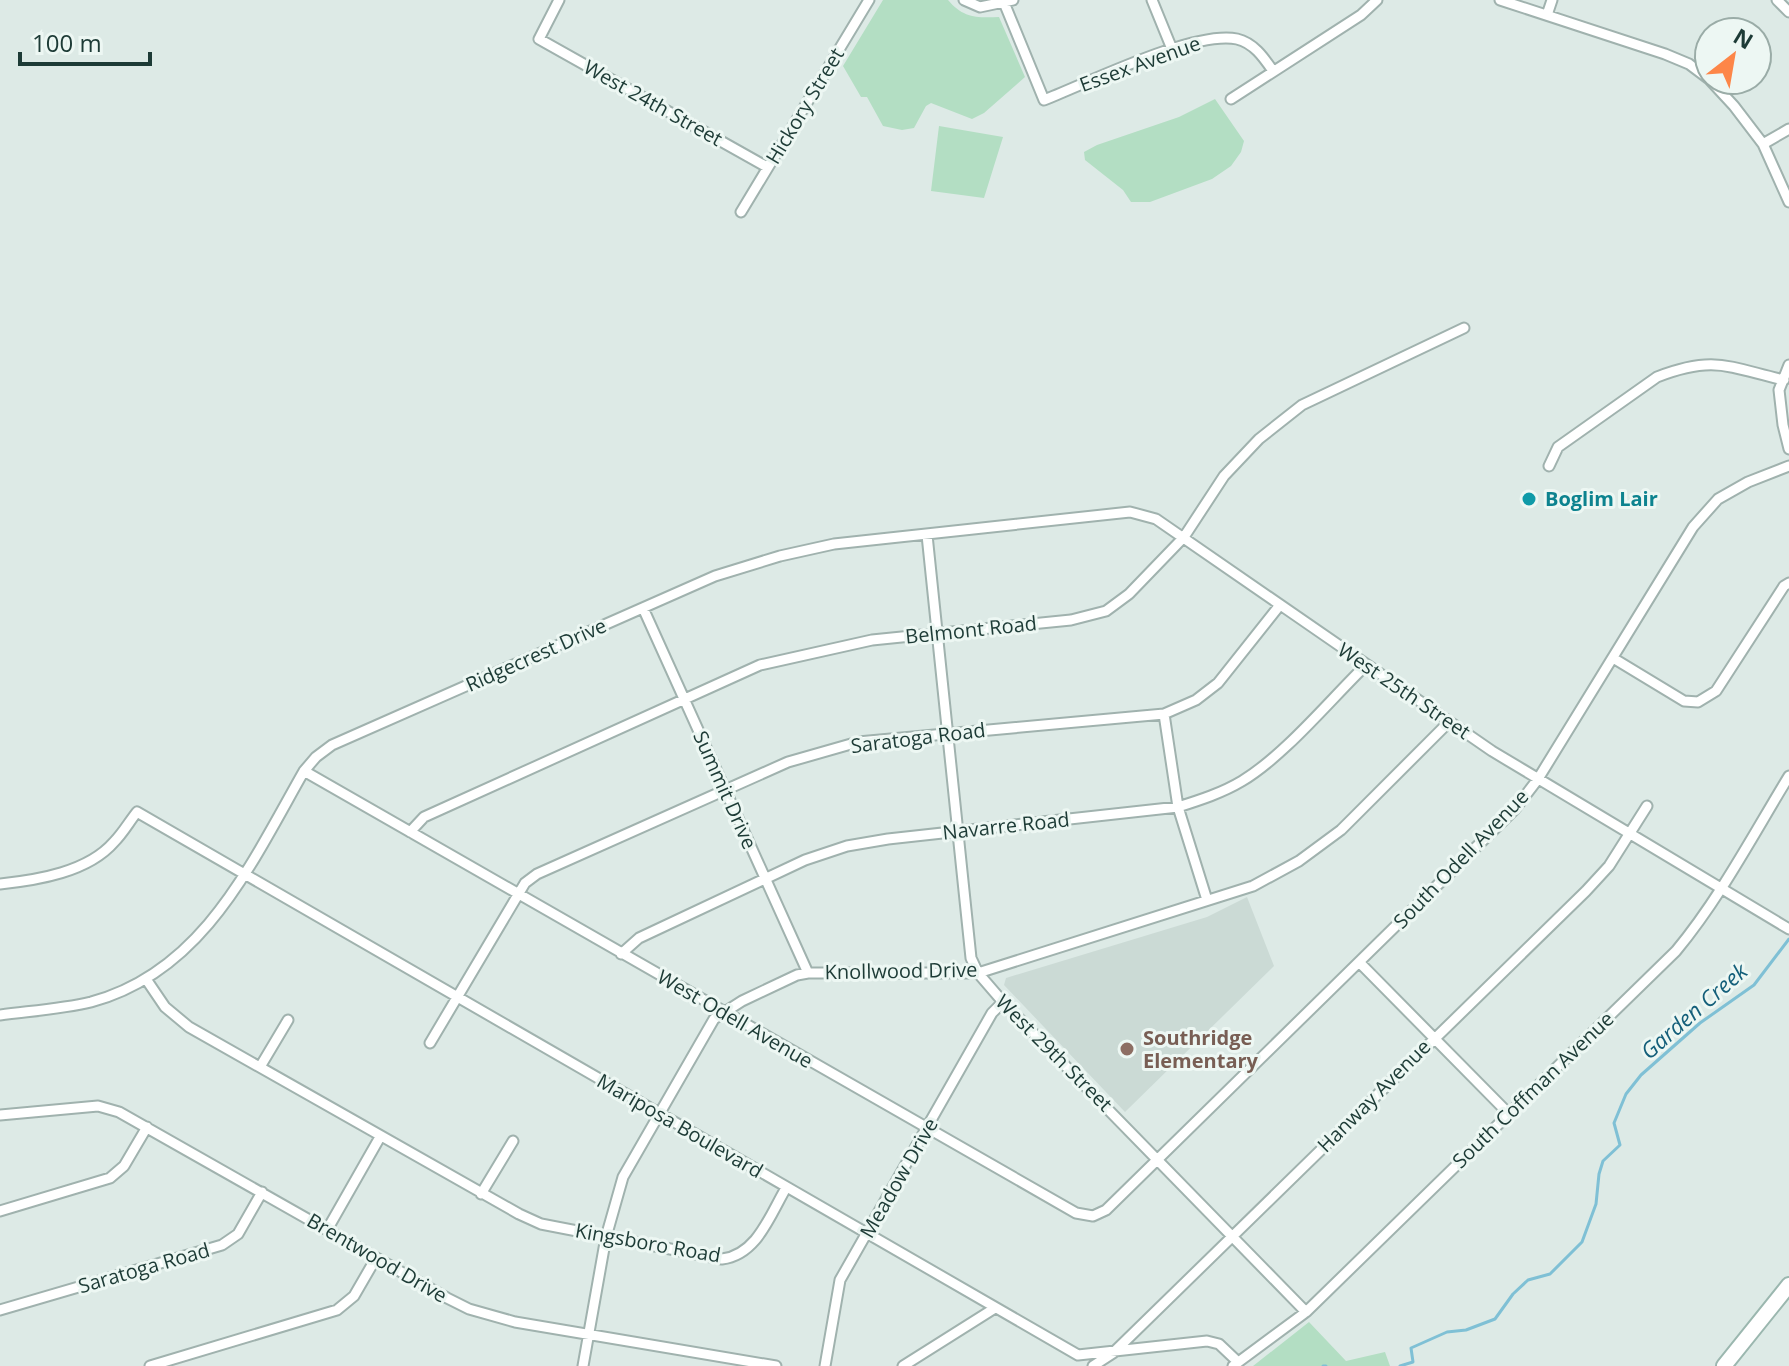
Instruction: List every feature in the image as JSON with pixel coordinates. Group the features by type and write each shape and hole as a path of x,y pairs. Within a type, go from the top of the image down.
{"main road":[{"path":"1724,1366 1789,1285"}],"street":[{"name":"West 24th Street","path":"559,0 539,39 767,167"},
{"name":"Hickory Street","path":"741,212 869,0"},
{"path":"964,0 980,7 1007,1"},
{"path":"1152,0 1172,49"},
{"path":"1231,99 1361,15 1377,0"},
{"path":"1500,0 1665,54 1693,67"},
{"path":"1547,15 1552,0"},
{"path":"1777,0 1789,12"},
{"name":"Essex Avenue","path":"1007,1 1044,100 1172,49 1209,39 1238,39 1253,47 1273,71"},
{"path":"1725,96 1763,144 1789,202"},
{"path":"1763,144 1789,129"},
{"name":"Belmont Road","path":"410,832 424,817 760,665 872,640 1071,620 1106,611 1129,594 1184,537 1224,476 1259,439 1302,405 1464,328"},
{"path":"1549,466 1558,447 1657,377 1691,365 1708,363 1733,366 1784,380"},
{"path":"1789,365 1779,390 1789,449"},
{"name":"South Odell Avenue","path":"1158,1159 1515,809 1538,779 1693,527 1718,499 1748,482 1789,466"},
{"name":"Ridgecrest Drive","path":"0,1015 91,1002 146,979 190,947 219,913 245,874 304,771 332,745 715,576 780,556 834,544 1130,512 1156,519 1184,537"},
{"name":"West 29th Street","path":"927,535 971,958 978,973 1306,1312"},
{"name":"West 25th Street","path":"1184,537 1449,722 1538,779 1789,929"},
{"path":"1613,658 1684,701 1698,702 1716,691 1784,586 1789,583"},
{"name":"Saratoga Road","path":"430,1043 525,883 537,874 788,762 858,742 1164,714 1196,700 1218,683 1280,605"},
{"name":"Summit Drive","path":"643,608 808,973"},
{"name":"Navarre Road","path":"621,954 639,938 766,881 805,860 847,846 1178,807 1230,787 1259,769 1366,665"},
{"path":"1164,714 1178,807 1207,900"},
{"name":"Knollwood Drive","path":"583,1366 606,1237 623,1177 714,1019 742,1001 797,975 978,973 1253,886 1319,848 1341,830 1449,722"},
{"name":"West Odell Avenue","path":"304,771 1076,1213 1093,1216 1106,1210 1158,1159"},
{"name":"South Coffman Avenue","path":"1236,1364 1306,1312 1676,951 1696,927 1789,776"},
{"path":"1630,834 1647,806"},
{"name":"Mariposa Boulevard","path":"0,884 23,882 82,866 113,844 137,812 1078,1355 1207,1341 1219,1344 1236,1364"},
{"name":"Hanway Avenue","path":"1113,1353 1586,891 1609,866 1630,834"},
{"path":"1359,962 1509,1114"},
{"name":"Kingsboro Road","path":"146,979 177,1019 481,1194 541,1224 722,1259 733,1258 752,1246 786,1188"},
{"name":"Meadow Drive","path":"825,1366 840,1280 992,1013 1003,1002"},
{"path":"260,1067 288,1020"},
{"name":"Brentwood Drive","path":"0,1115 98,1106 119,1112 376,1258 469,1309 492,1317 776,1366"},
{"path":"0,1211 110,1178 124,1166 147,1127"},
{"path":"327,1230 380,1137"},
{"path":"481,1194 513,1141"},
{"name":"Saratoga Road","path":"0,1310 222,1245 238,1234 262,1192"},
{"path":"150,1366 337,1310 354,1296 376,1258"},
{"path":"903,1366 995,1308"},
{"path":"1093,1366 1113,1353"}],"shaded area":[{"name":"Southridge Elementary","path":"1247,897 1274,966 1125,1112 1004,985 1006,978 1207,917"}],"green space":[{"path":"883,0 948,0 971,16 999,17 1025,77 984,113 972,119 931,103 926,106 914,128 902,130 883,126 867,97 861,97 843,66"},
{"path":"1215,99 1244,141 1241,152 1231,166 1212,179 1150,202 1131,202 1123,190 1085,160 1084,152 1097,145 1179,117"},
{"path":"939,126 1003,137 984,198 931,191"},
{"path":"1309,1322 1346,1361 1385,1352 1390,1366 1253,1366"}],"waterway":[{"name":"Garden Creek","path":"1400,1366 1413,1362 1411,1348 1447,1332 1466,1330 1495,1319 1513,1294 1528,1280 1550,1274 1582,1242 1596,1204 1603,1161 1620,1145 1614,1123 1626,1094 1641,1075 1700,1023 1754,985 1789,939"}],"place":[{"name":"Boglim Lair","path":"1529,499"},
{"name":"Southridge Elementary","path":"1127,1049"}]}
